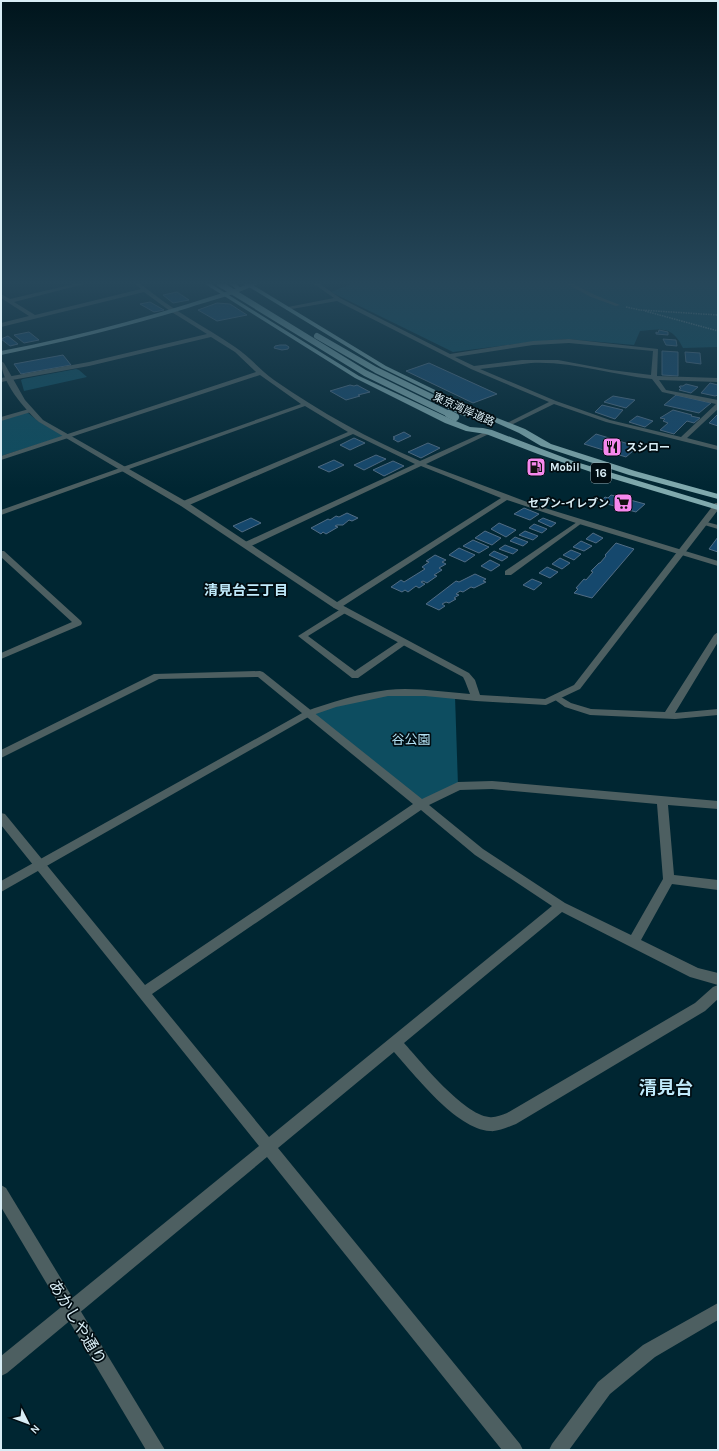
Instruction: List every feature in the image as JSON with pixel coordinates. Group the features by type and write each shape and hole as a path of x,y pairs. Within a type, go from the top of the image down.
{"highway":[{"name":"16","path":"315,352 357,377 448,421 469,430 489,432"},
{"name":"東京湾岸道路","path":"330,352 365,373 455,418 543,454 624,481 717,507"},
{"name":"東京湾岸道路","path":"343,352 376,370 464,412 551,447 632,473 718,497"},
{"name":"16","path":"359,352 384,367 551,447"}],"street":[{"path":"1,380 89,364 141,352"},
{"path":"238,352 260,373 306,404 353,432 421,463 506,498 718,564"},
{"path":"442,352 473,368 554,402 608,421 718,448"},
{"path":"450,356 477,352"},
{"path":"656,352 654,377 664,391 718,404"},
{"path":"473,368 550,361 566,362 610,372 654,377 691,380 718,380"},
{"path":"1,363 19,399 29,411 41,420 184,504 340,608 466,675 470,680 476,698"},
{"path":"1,458 260,373"},
{"path":"507,425 554,402"},
{"path":"1,513 306,404"},
{"path":"684,439 718,404"},
{"path":"1,419 29,411"},
{"path":"184,504 353,432"},
{"path":"246,545 489,432"},
{"path":"404,642 355,676 302,636 340,608 506,498"},
{"path":"1,887 307,714 333,705 388,693 425,693 476,698 546,702 577,688 703,523 717,507"},
{"path":"1,553 78,623 1,656"},
{"path":"668,716 718,635"},
{"path":"1,754 157,676 260,674 307,714 422,804 479,852 561,906 695,973 718,979"},
{"path":"556,697 568,705 590,712 668,716 718,712"},
{"path":"144,993 422,804 458,786 492,785 718,804"},
{"path":"633,943 669,879 662,800"},
{"path":"1,817 514,1450"},
{"path":"669,879 718,885"},
{"path":"1,1367 561,906"},
{"path":"394,1043 447,1099 473,1118 489,1125 511,1119 700,1007 718,991"},
{"name":"あかしや通り","path":"1,1193 156,1450"},
{"path":"558,1450 604,1388 650,1351 718,1311"}],"lane":[{"path":"508,573 580,522"},
{"path":"703,523 718,527"}],"green space":[{"path":"76,369 87,377 24,391 21,380 23,379"},
{"path":"27,412 38,421 64,436 1,456 1,420"},
{"name":"谷公園","path":"388,693 455,696 458,786 422,804 307,714"}],"building":[{"path":"662,352 678,352 678,376 662,375"},
{"path":"685,352 700,353 701,364 686,362"},
{"path":"63,355 71,365 21,374 14,364"},
{"path":"429,363 497,394 473,403 406,371"},
{"path":"710,383 718,385 718,395 715,396 701,393"},
{"path":"686,384 698,387 691,393 679,390 681,388 679,387 680,386"},
{"path":"350,385 357,385 370,392 346,400 330,391"},
{"path":"676,395 711,403 699,413 664,405"},
{"path":"613,396 635,400 626,408 604,402"},
{"path":"602,405 623,410 615,419 595,412"},
{"path":"673,410 700,418 694,423 687,421 674,434 660,430 668,423 663,421 665,419 660,418"},
{"path":"718,414 718,426 709,423"},
{"path":"637,416 653,421 645,427 629,422"},
{"path":"404,432 411,436 398,442 393,439 395,438 393,437"},
{"name":"スシロー","path":"596,434 632,445 627,449 633,451 626,457 584,444"},
{"path":"354,438 365,443 350,450 340,445"},
{"path":"428,443 440,448 421,458 408,452"},
{"path":"376,455 386,459 364,470 354,465"},
{"path":"334,460 344,465 329,472 318,467"},
{"path":"393,461 404,466 384,476 373,470"},
{"name":"セブン-イレブン","path":"611,495 645,504 636,512 600,502 605,497 608,498"},
{"path":"524,508 539,514 530,520 514,514"},
{"path":"347,513 358,518 352,521 349,520 343,525 335,526 338,527 326,534 323,532 321,534 311,528 328,519 330,520 336,516 339,517"},
{"path":"251,518 261,523 242,532 233,526"},
{"path":"543,518 556,523 551,527 538,521"},
{"path":"499,523 516,530 506,537 491,529"},
{"path":"534,524 547,529 542,533 529,528"},
{"path":"485,531 501,538 492,545 475,538"},
{"path":"525,531 538,536 533,540 519,535"},
{"path":"593,533 603,538 596,543 586,539"},
{"path":"515,537 528,542 523,546 510,541"},
{"path":"718,537 718,552 709,549"},
{"path":"473,540 489,547 479,553 463,546"},
{"path":"581,541 592,546 584,551 573,547"},
{"path":"616,543 634,549 592,598 574,593 578,589 576,588 584,579 586,580 593,572 591,571 600,563"},
{"path":"505,545 518,550 513,554 499,549"},
{"path":"459,548 475,555 465,562 449,555"},
{"path":"571,550 581,554 574,560 563,555"},
{"path":"494,551 508,557 502,561 489,555"},
{"path":"435,555 446,560 442,562 446,564 439,568 442,570 434,575 437,576 427,583 423,581 421,582 425,584 419,588 416,586 408,592 405,590 402,592 391,587 401,580 404,582 425,569 422,567 429,562 426,561"},
{"path":"560,558 570,563 562,569 552,564"},
{"path":"490,560 500,565 491,571 481,566"},
{"path":"547,567 558,572 550,578 539,573"},
{"path":"475,574 486,579 483,581 486,582 474,588 471,587 463,592 460,591 456,594 459,595 454,598 456,599 449,603 446,602 442,604 445,606 439,610 426,604 456,581 459,582"},
{"path":"532,579 542,583 534,590 523,585"}],"place":[{"name":"スシロー","path":"612,447"},
{"name":"Mobil","path":"536,467"},
{"name":"セブン-イレブン","path":"623,503"}],"district":[{"name":"清見台三丁目","path":"246,590"},
{"name":"清見台","path":"666,1088"}]}
